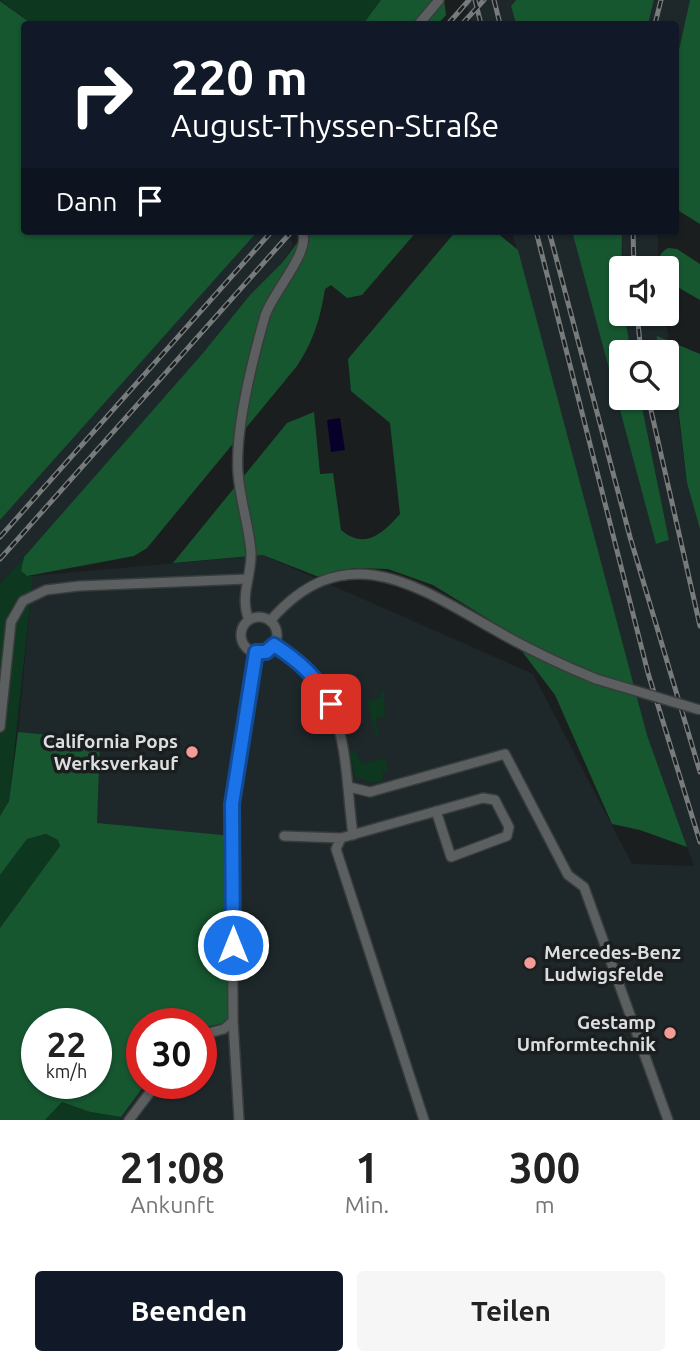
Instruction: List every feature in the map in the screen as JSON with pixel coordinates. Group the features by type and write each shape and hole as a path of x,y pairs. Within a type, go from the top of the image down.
{"street":[{"path":"422,21 439,0"},
{"path":"249,620 260,617 270,621 277,635 274,645 266,652 256,652 246,647 242,637 249,620 244,608 251,555 238,472 240,437 266,313 275,292 302,251 303,235"},
{"path":"270,621 295,597 321,583 356,574 388,576 425,589 517,642 597,679 700,710"},
{"path":"0,727 7,685 4,641 11,621 23,601 46,590 247,579"},
{"path":"274,645 313,675 331,704 341,732 353,835"},
{"path":"239,1120 233,1021 232,804 256,652"},
{"path":"349,787 370,792 505,754 568,875 584,887 668,1120"},
{"path":"284,836 341,838 353,835 436,811 483,798 495,800 509,827 507,836 451,857 436,811"},
{"path":"341,838 336,849 338,862 424,1120"},
{"path":"217,1031 224,1029 233,1021"},
{"path":"128,1120 145,1099"}],"shaded area":[{"path":"465,0 516,0 511,6 515,21 471,21"},
{"path":"654,0 690,0 679,50 679,21 649,21"},
{"path":"254,235 286,235 291,239 293,245 282,263 250,295 203,353 0,584 0,520"},
{"path":"513,235 573,235 609,367 609,410 621,410 657,544 669,540 643,410 678,410 687,483 700,529 700,1120 119,1120 134,1099 217,1099 217,1024 233,1020 97,823 18,732 33,576 263,555 533,674 632,864 694,866 647,735"},
{"path":"622,235 658,235 658,256 623,256"},
{"path":"626,326 667,326 668,340 629,340"},
{"path":"340,418 345,450 331,452 327,420"}],"green space":[{"path":"0,0 381,0 365,21 28,21"},
{"path":"381,0 444,0 446,15 441,21 365,21"},
{"path":"516,0 654,0 649,21 515,21 511,6"},
{"path":"690,0 700,0 700,224 679,211 679,50"},
{"path":"0,1 28,21 21,21 21,235 254,235 0,520"},
{"path":"303,235 414,235 362,295 347,298 331,285 325,289 316,329 297,366 147,548 134,556 27,576 21,571 24,557 203,353 250,295 282,263"},
{"path":"453,235 500,235 518,250 647,735 687,847 640,830 612,824 555,695 506,630 433,585 388,569 354,568 319,577 263,555 173,563 287,423 314,412 320,474 333,473 341,530 358,539 373,537 387,528 400,514 390,423 351,391 348,359"},
{"path":"573,235 622,235 622,256 609,256 609,326 626,326 629,340 609,340 609,369"},
{"path":"668,248 677,249 700,264 700,300 679,288 679,256 660,256"},
{"path":"679,345 700,354 700,529 687,483 678,410"},
{"path":"620,410 643,410 669,540 656,544"},
{"path":"24,557 21,571 27,576 33,576 9,801 0,816 0,584"},
{"path":"384,690 385,716 375,719 379,735 376,736 367,702 382,697 380,691"},
{"path":"18,732 100,740 97,823 232,836 233,1021 217,1024 217,1008 126,1008 126,1099 134,1099 121,1117 90,1112 62,1102 45,1120 0,1120 0,928 60,846 58,840 46,834 27,839 0,875 0,816 9,801"},
{"path":"355,751 362,764 385,758 388,771 382,772 384,780 375,783 355,777 350,752"},
{"path":"46,834 58,840 60,846 0,928 0,875 27,839"},
{"path":"62,1102 90,1112 121,1117 119,1120 45,1120"}],"railway":[{"path":"451,21 469,0"},
{"path":"475,0 480,21"},
{"path":"465,21 484,0"},
{"path":"494,0 499,21"},
{"path":"656,21 661,0"},
{"path":"0,537 268,235"},
{"path":"0,559 288,235"},
{"path":"537,235 648,673 700,842"},
{"path":"550,235 630,537 700,772"},
{"path":"633,235 634,256"},
{"path":"638,326 640,340"},
{"path":"651,410 700,626"}],"place":[{"name":"California Pops Werksverkauf","path":"192,752"},
{"name":"Mercedes-Benz Ludwigsfelde","path":"530,963"},
{"name":"Gestamp Umformtechnik","path":"670,1033"}],"route":[{"path":"233,945 232,804 256,652 266,652 274,645 290,655 313,675 331,704"}]}
